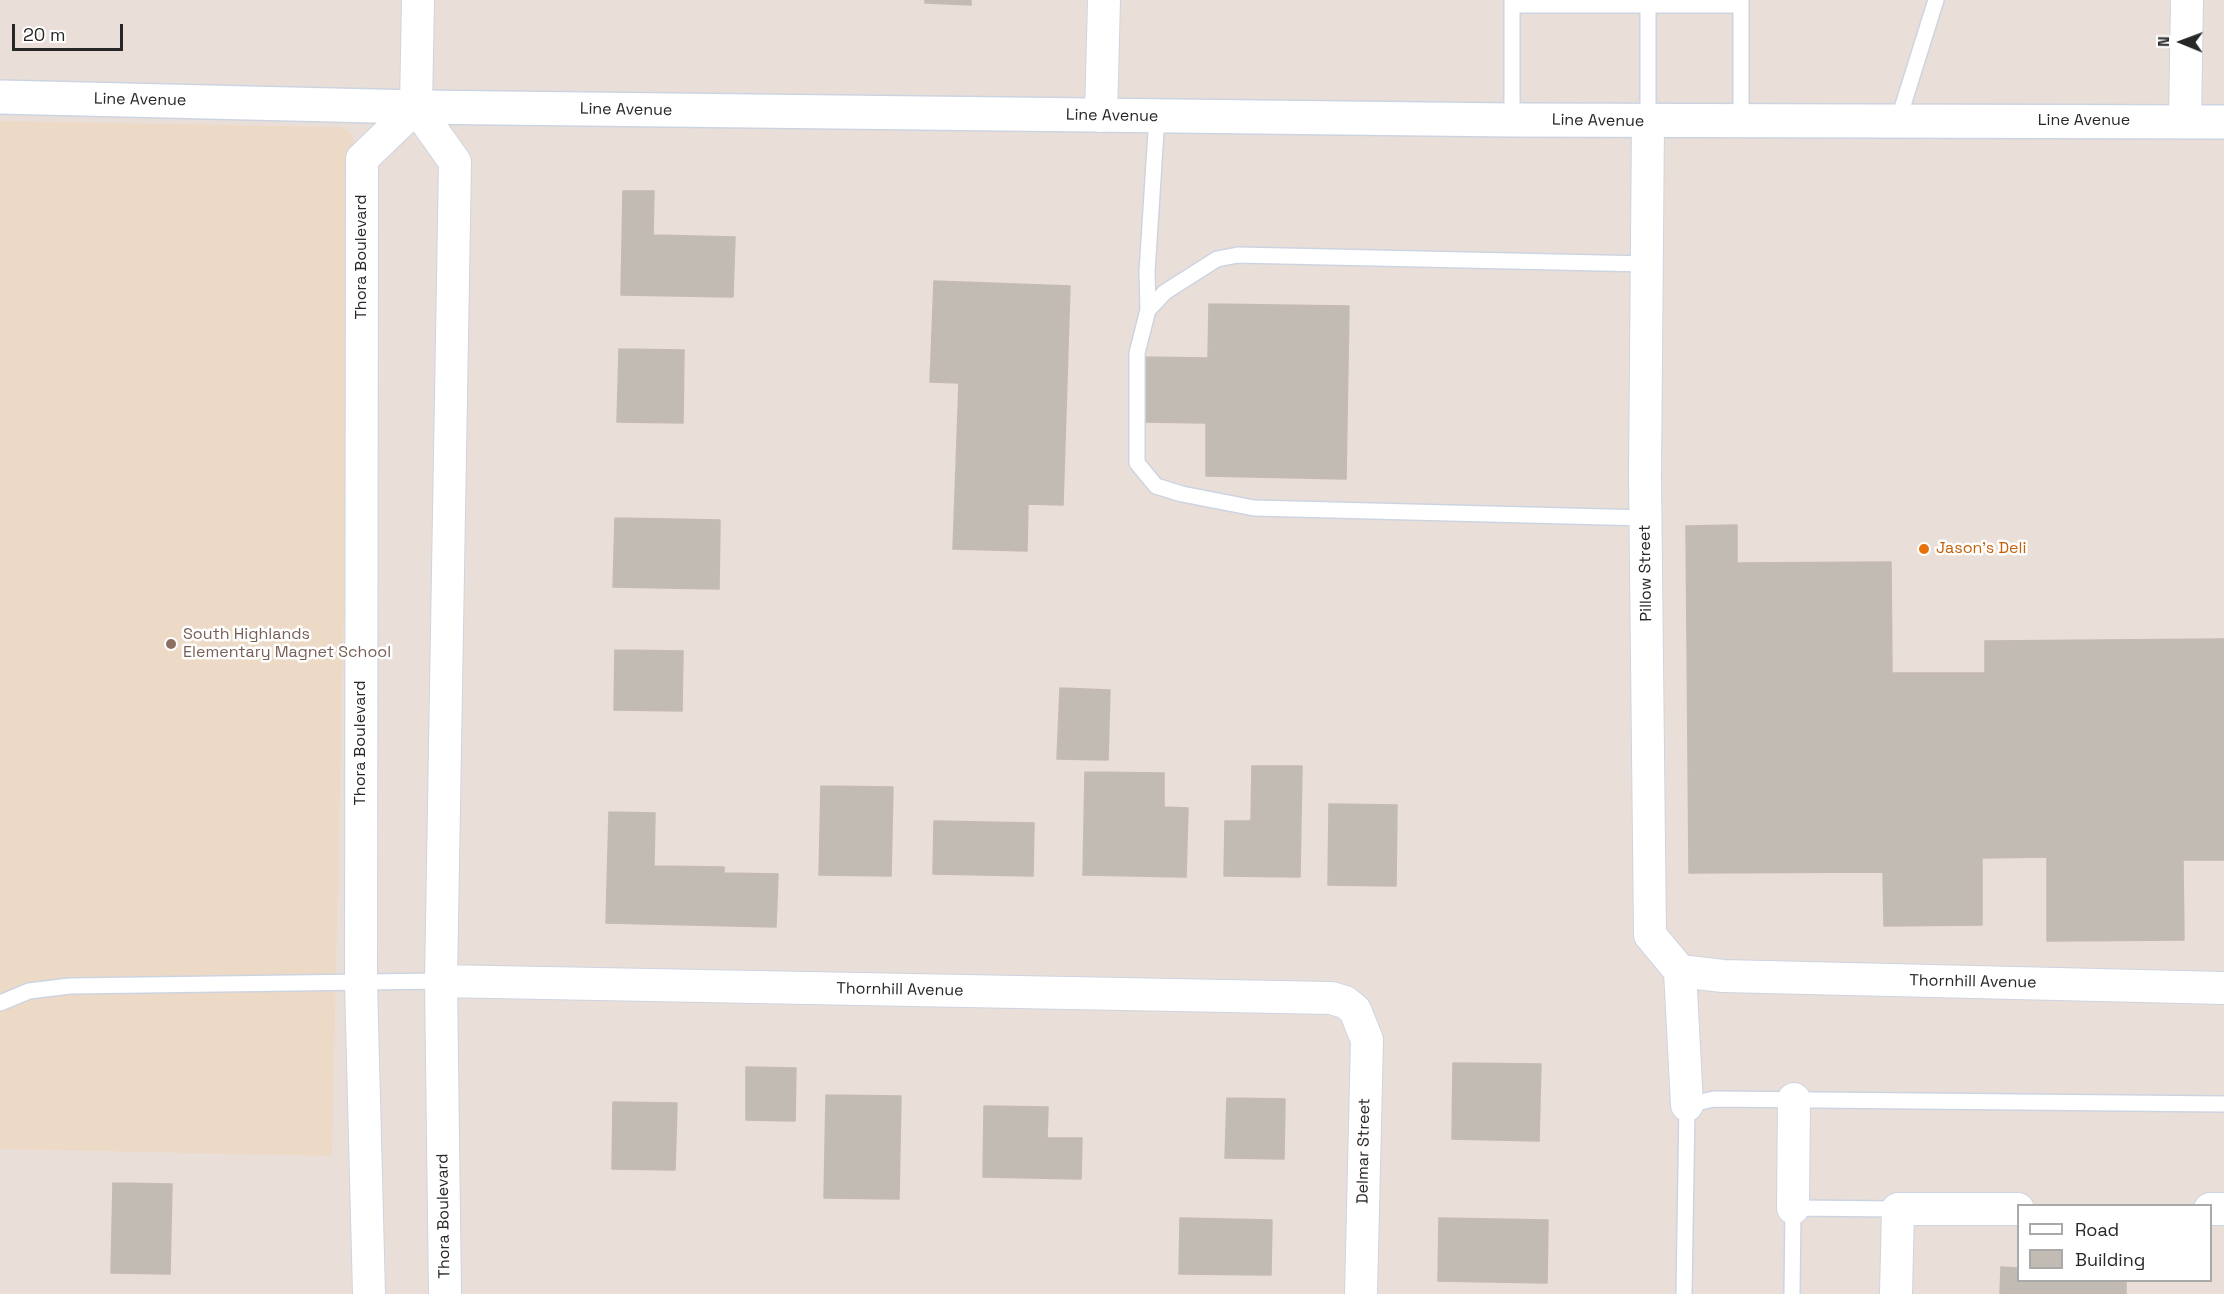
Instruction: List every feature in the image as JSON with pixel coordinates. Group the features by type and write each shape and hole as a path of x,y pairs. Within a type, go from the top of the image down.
{"main road":[{"name":"Line Avenue","path":"0,97 416,107 1101,116 1648,122 2224,122"}],"street":[{"path":"416,107 418,0"},
{"path":"1101,116 1104,0"},
{"path":"2185,121 2187,0"},
{"name":"Thora Boulevard","path":"369,1294 361,983 362,159 416,107 455,162 441,981 445,1294"},
{"name":"Pillow Street","path":"1648,122 1646,518 1650,936 1680,971"},
{"path":"1680,971 1688,1105"},
{"name":"Thornhill Avenue","path":"1680,971 1723,976 2224,988"},
{"name":"Thornhill Avenue","path":"441,981 1331,998 1345,1002 1355,1010"},
{"name":"Delmar Street","path":"1355,1010 1366,1040 1361,1294"},
{"path":"1793,1208 1794,1099"},
{"path":"1896,1294 1898,1209 2017,1209"}],"lane":[{"path":"1898,121 1936,0"},
{"path":"1512,120 1512,2 1648,5 1741,2 1741,122"},
{"path":"1648,5 1648,122"},
{"path":"1157,116 1147,272 1148,309 1137,353 1137,463 1156,486 1182,494 1254,508 1646,518"},
{"path":"1148,309 1165,292 1195,271 1217,259 1238,255 1647,264"},
{"path":"0,1003 29,991 70,986 441,981"},
{"path":"1684,1294 1688,1105 1714,1099 2224,1104"},
{"path":"1792,1294 1793,1208 1898,1209"}],"shaded area":[{"name":"South Highlands Elementary Magnet School","path":"0,121 341,127 349,131 354,139 332,1156 0,1149"}],"building":[{"path":"925,0 971,0 971,5 925,3"},
{"path":"623,191 654,191 653,235 735,237 733,297 621,295"},
{"path":"934,281 1070,286 1063,505 1028,504 1027,551 953,549 959,383 930,382"},
{"path":"1209,304 1349,306 1346,479 1206,476 1206,423 1140,422 1142,357 1208,358"},
{"path":"619,349 684,350 683,423 617,422"},
{"path":"615,518 720,520 719,589 613,587"},
{"path":"1737,525 1737,563 1891,562 1892,673 1985,673 1985,641 2224,639 2224,860 2183,860 2184,940 2047,941 2047,857 1982,858 1982,925 1884,926 1883,872 1689,873 1686,526"},
{"path":"615,650 683,651 682,711 614,710"},
{"path":"1060,688 1110,690 1108,760 1057,759"},
{"path":"1252,766 1302,766 1300,877 1224,876 1225,821 1251,821"},
{"path":"1085,772 1164,773 1164,807 1188,808 1186,877 1083,875"},
{"path":"821,786 893,787 891,876 819,875"},
{"path":"1329,804 1397,805 1396,886 1328,885"},
{"path":"609,812 655,813 654,866 724,867 724,873 778,874 776,927 606,923"},
{"path":"934,821 1034,823 1033,876 933,874"},
{"path":"1453,1063 1541,1064 1539,1141 1452,1139"},
{"path":"746,1067 796,1068 795,1121 746,1120"},
{"path":"826,1095 901,1096 899,1199 824,1198"},
{"path":"1227,1098 1285,1099 1284,1159 1225,1158"},
{"path":"613,1102 677,1103 675,1170 612,1169"},
{"path":"984,1106 1048,1107 1047,1138 1082,1138 1081,1179 983,1177"},
{"path":"113,1183 172,1184 170,1274 111,1273"},
{"path":"1180,1218 1272,1220 1271,1275 1179,1274"},
{"path":"1439,1218 1548,1220 1547,1283 1438,1281"},
{"path":"2001,1267 2017,1268 2017,1282 2126,1282 2126,1294 2000,1294"}],"place":[{"name":"Jason's Deli","path":"1924,549"},
{"name":"South Highlands Elementary Magnet School","path":"171,644"}]}
